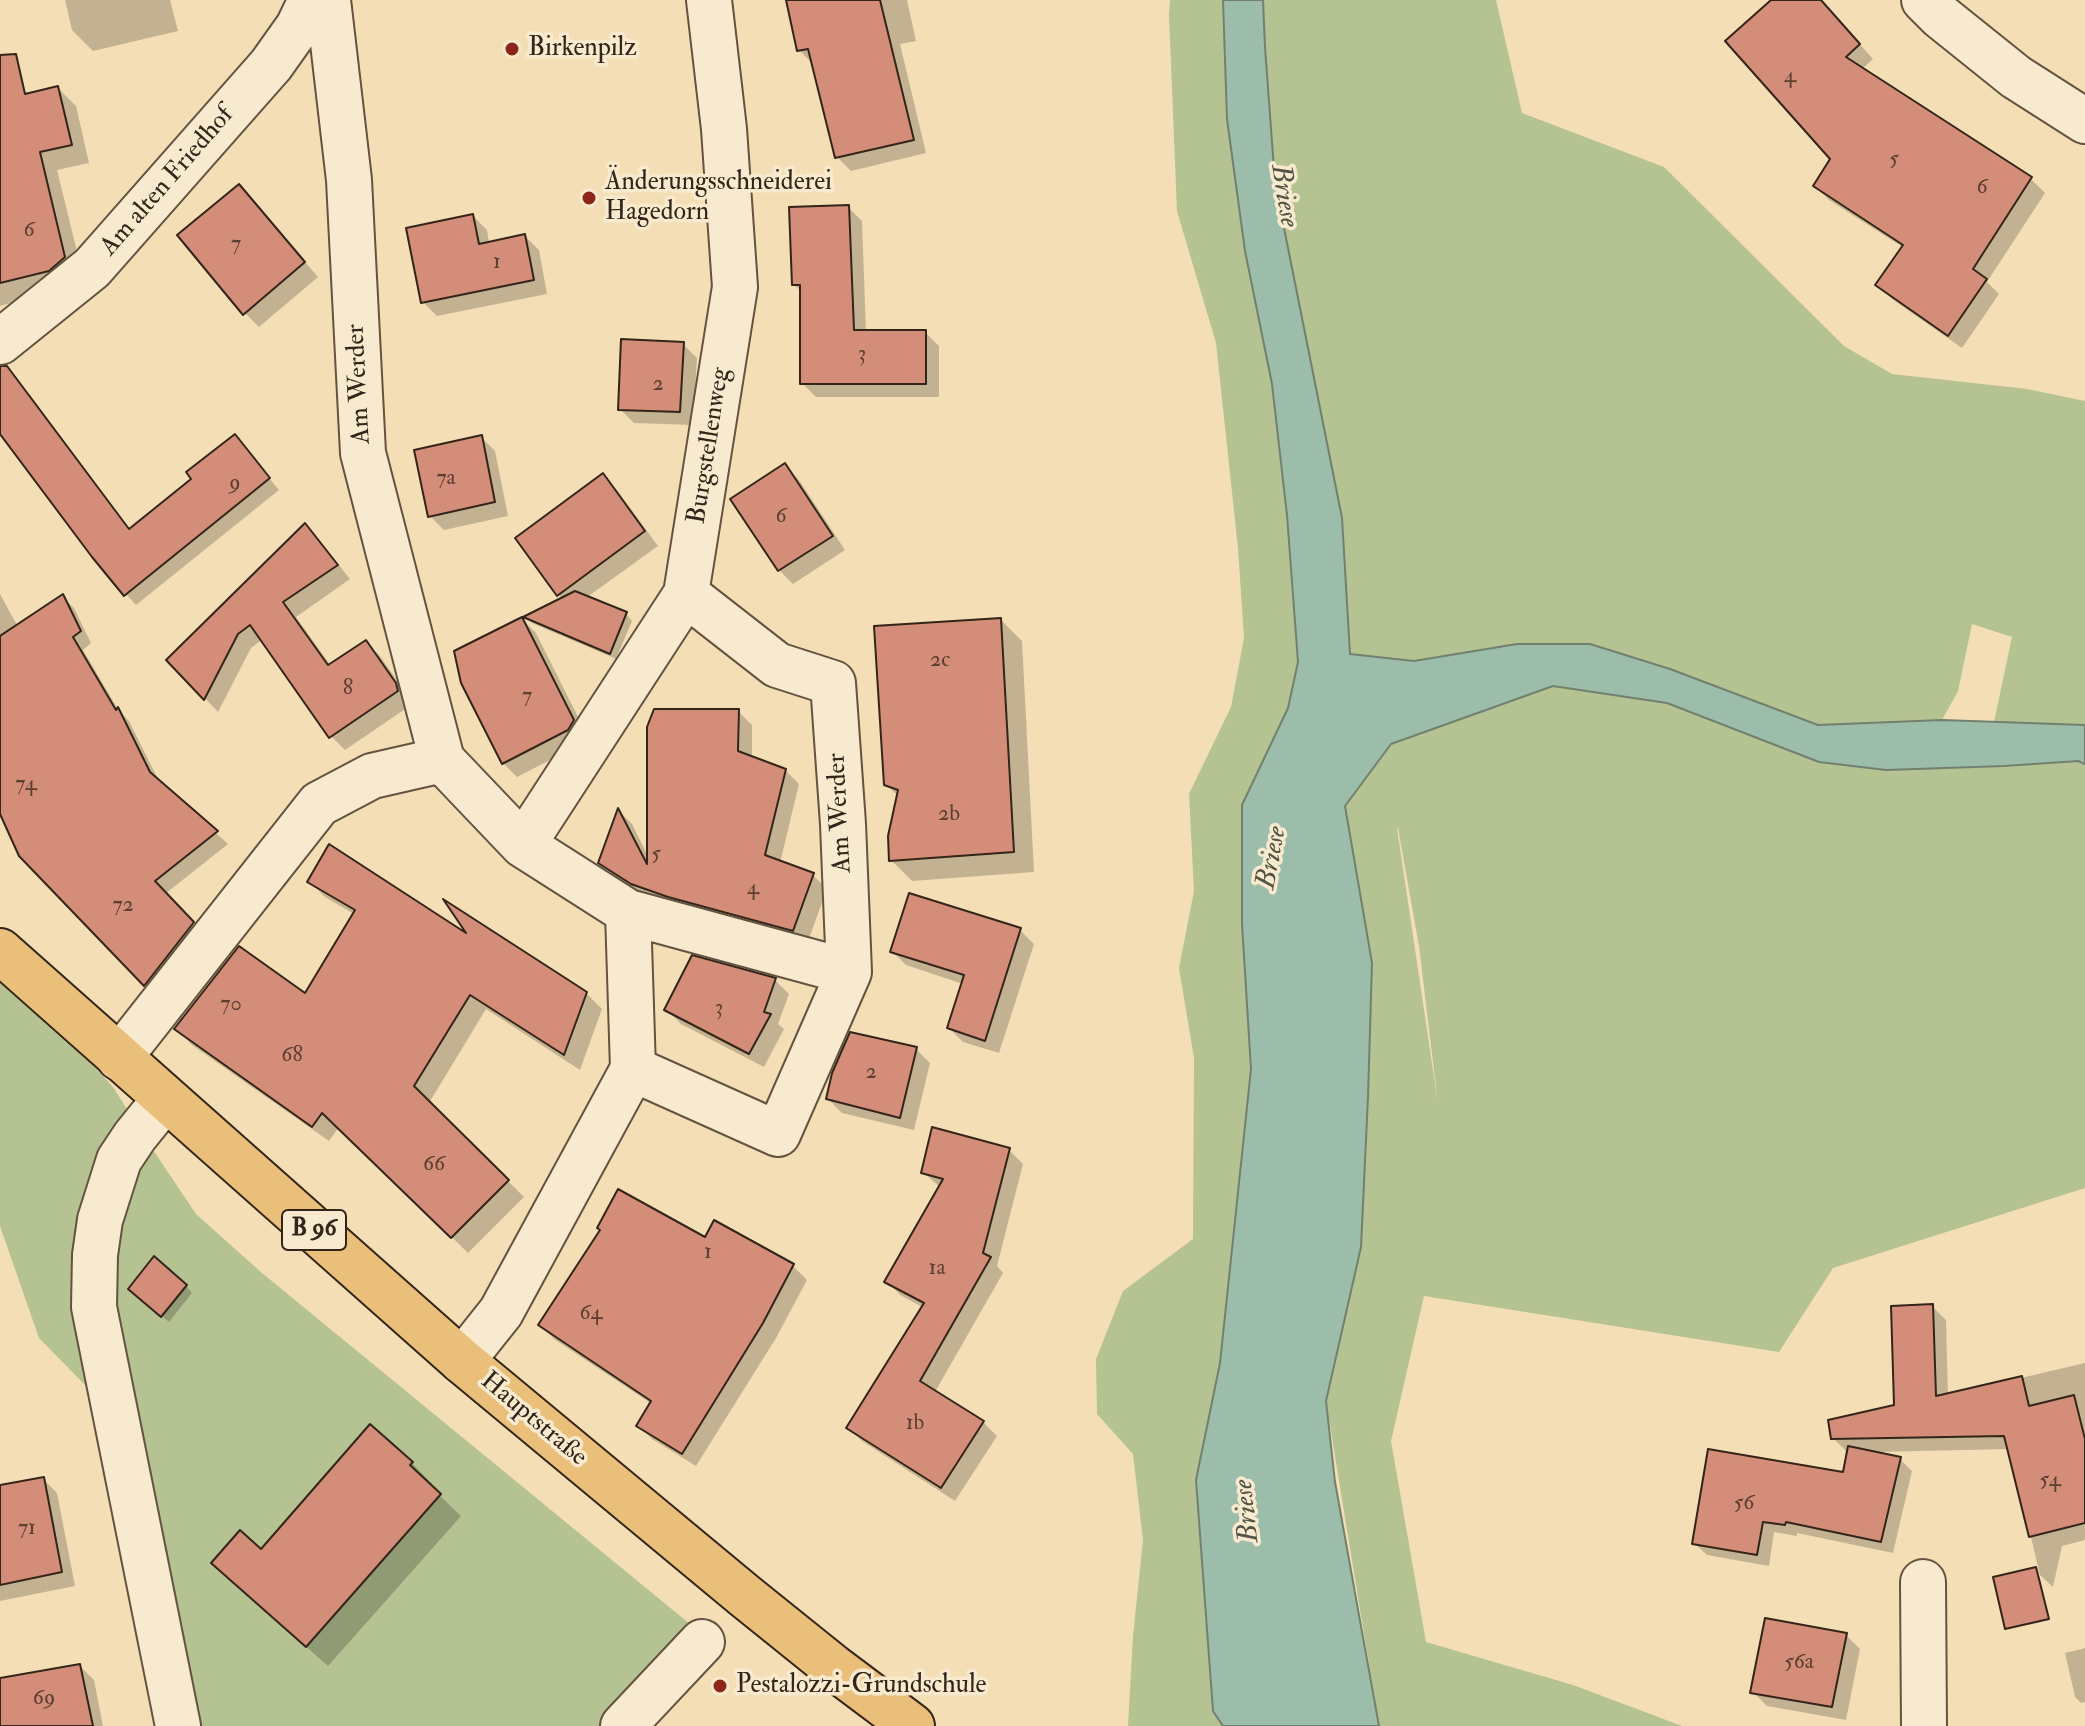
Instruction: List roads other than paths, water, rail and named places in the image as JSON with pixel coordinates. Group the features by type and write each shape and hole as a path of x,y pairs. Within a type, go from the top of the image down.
{"main road":[{"name":"Hauptstraße","path":"0,951 462,1361 745,1596 912,1726"}],"street":[{"name":"Am alten Friedhof","path":"0,342 92,268 271,65 298,27 311,0"},
{"name":"Am Werder","path":"328,0 349,180 363,453 442,760 523,845 628,912 849,972"},
{"name":"Burgstellenweg","path":"523,845 686,594 735,287 724,129 709,0"},
{"path":"1924,0 2016,77 2085,121"},
{"name":"Am Werder","path":"633,1069 778,1134 849,972 833,683 777,665 686,594"},
{"path":"119,1058 319,804 372,776 442,760"},
{"path":"462,1361 501,1312 633,1069 628,912"},
{"path":"165,1099 119,1160 100,1220 93,1281 94,1307 178,1726"},
{"path":"1923,1582 1924,1726"},
{"path":"623,1726 702,1642"}],"water":[{"name":"Briese","path":"1223,0 1263,0 1275,183 1342,518 1350,654 1414,661 1517,644 1590,644 1670,669 1818,725 1942,720 2085,725 2085,764 2078,761 1886,770 1819,762 1667,703 1553,686 1391,744 1345,806 1372,963 1368,1097 1361,1247 1326,1401 1335,1482 1379,1726 1223,1726 1213,1711 1196,1480 1220,1363 1251,1069 1242,924 1242,805 1288,708 1298,662 1287,515 1272,384 1245,251 1227,119"}],"place":[{"name":"Birkenpilz","path":"512,49"},
{"name":"Änderungsschneiderei Hagedorn","path":"589,198"},
{"name":"Pestalozzi-Grundschule","path":"720,1686"}]}
